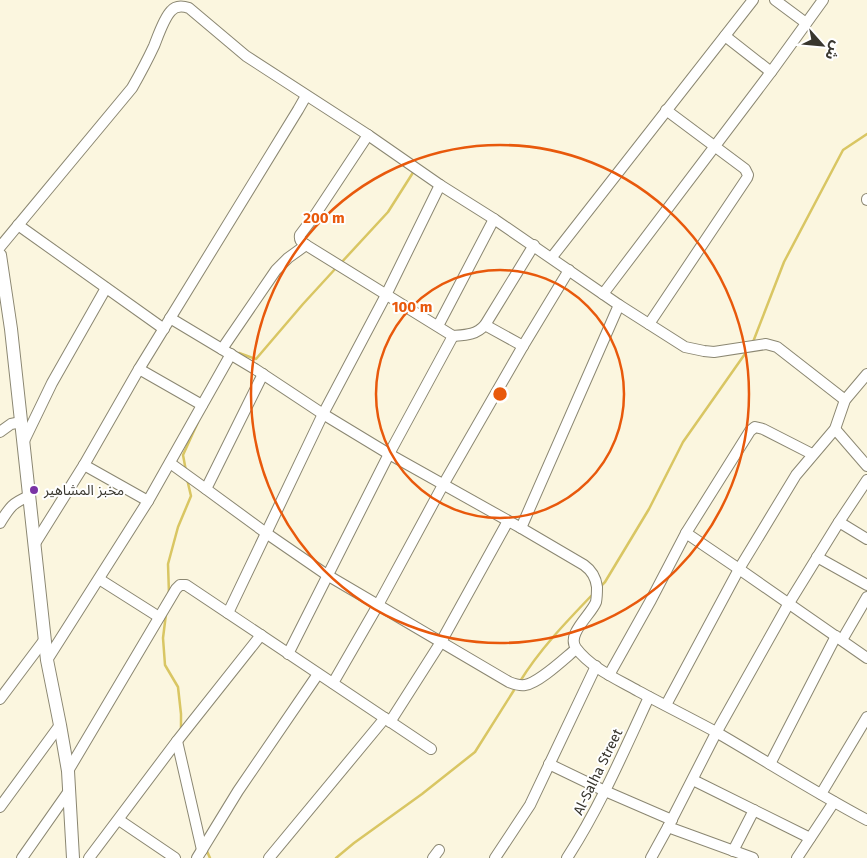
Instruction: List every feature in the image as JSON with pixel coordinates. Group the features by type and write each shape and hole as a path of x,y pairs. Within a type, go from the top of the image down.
{"street":[{"path":"552,258 753,0"},
{"path":"775,0 806,23"},
{"path":"603,294 715,147 823,0"},
{"path":"0,246 132,88 171,10 176,7 192,4 246,56 368,135 440,185 494,218 619,305 685,347 719,352 766,344 772,345 845,400"},
{"path":"725,36 771,72"},
{"path":"34,545 306,96"},
{"path":"649,324 747,178 747,171 745,169 666,110"},
{"path":"368,135 315,216 300,235 299,239 301,242 453,336 469,335 480,330 534,245"},
{"path":"228,613 323,414 386,295 440,185"},
{"path":"438,326 494,218"},
{"path":"18,225 164,329"},
{"path":"47,660 148,501 202,405 226,352 276,270 288,258 306,245"},
{"path":"0,255 1,272 11,329 47,660 68,771 74,858"},
{"path":"333,683 443,485 569,270"},
{"path":"23,443 52,383 106,288"},
{"path":"521,528 619,305"},
{"path":"170,318 389,454 589,568 597,584 596,602 575,633 573,640 576,648 608,675 716,732 867,820"},
{"path":"485,324 523,346"},
{"path":"288,654 389,454 453,336"},
{"path":"139,369 202,405"},
{"path":"206,489 263,374"},
{"path":"666,705 739,569 796,475 835,428 845,400 867,374"},
{"path":"0,432 11,424 21,422"},
{"path":"608,675 647,608 686,533 750,431 755,427 763,429 812,454"},
{"path":"835,428 867,466"},
{"path":"170,463 266,534 327,575 509,682 520,686 535,682 576,648"},
{"path":"84,465 148,501"},
{"path":"652,858 716,732 789,603 867,480"},
{"path":"0,523 10,507 28,496"},
{"path":"269,858 387,720 440,642 508,521"},
{"path":"839,522 867,539"},
{"path":"686,533 867,658"},
{"path":"817,557 867,585"},
{"path":"99,580 159,617"},
{"path":"68,771 180,585 186,585 431,749"},
{"path":"770,764 839,638 867,597"},
{"path":"89,858 260,635"},
{"path":"0,700 45,639"},
{"path":"495,858 530,805 596,666"},
{"path":"199,854 238,791 318,674"},
{"name":"Al-Salha Street","path":"567,858 605,791 649,696"},
{"path":"821,794 867,717"},
{"path":"0,807 60,724"},
{"path":"177,741 199,854"},
{"path":"550,764 670,824 753,858"},
{"path":"693,780 810,838"},
{"path":"22,858 69,791"},
{"path":"797,858 834,802"},
{"path":"734,851 754,810"},
{"path":"119,820 175,858"}],"waterway":[{"path":"753,342 784,262 843,150 867,134"},
{"path":"340,264 388,212 414,171"},
{"path":"237,355 239,353 256,359 336,268"},
{"path":"599,588 605,582 649,509 683,442 747,351"},
{"path":"186,471 183,455 198,422"},
{"path":"169,594 168,564 178,527 191,496 187,479"},
{"path":"519,683 544,647 594,593"},
{"path":"166,614 163,638 165,665 178,687 181,730"},
{"path":"336,858 475,752 516,687"},
{"path":"206,849 210,858"}],"place":[{"name":"مخبز المشاهير","path":"34,490"}]}
